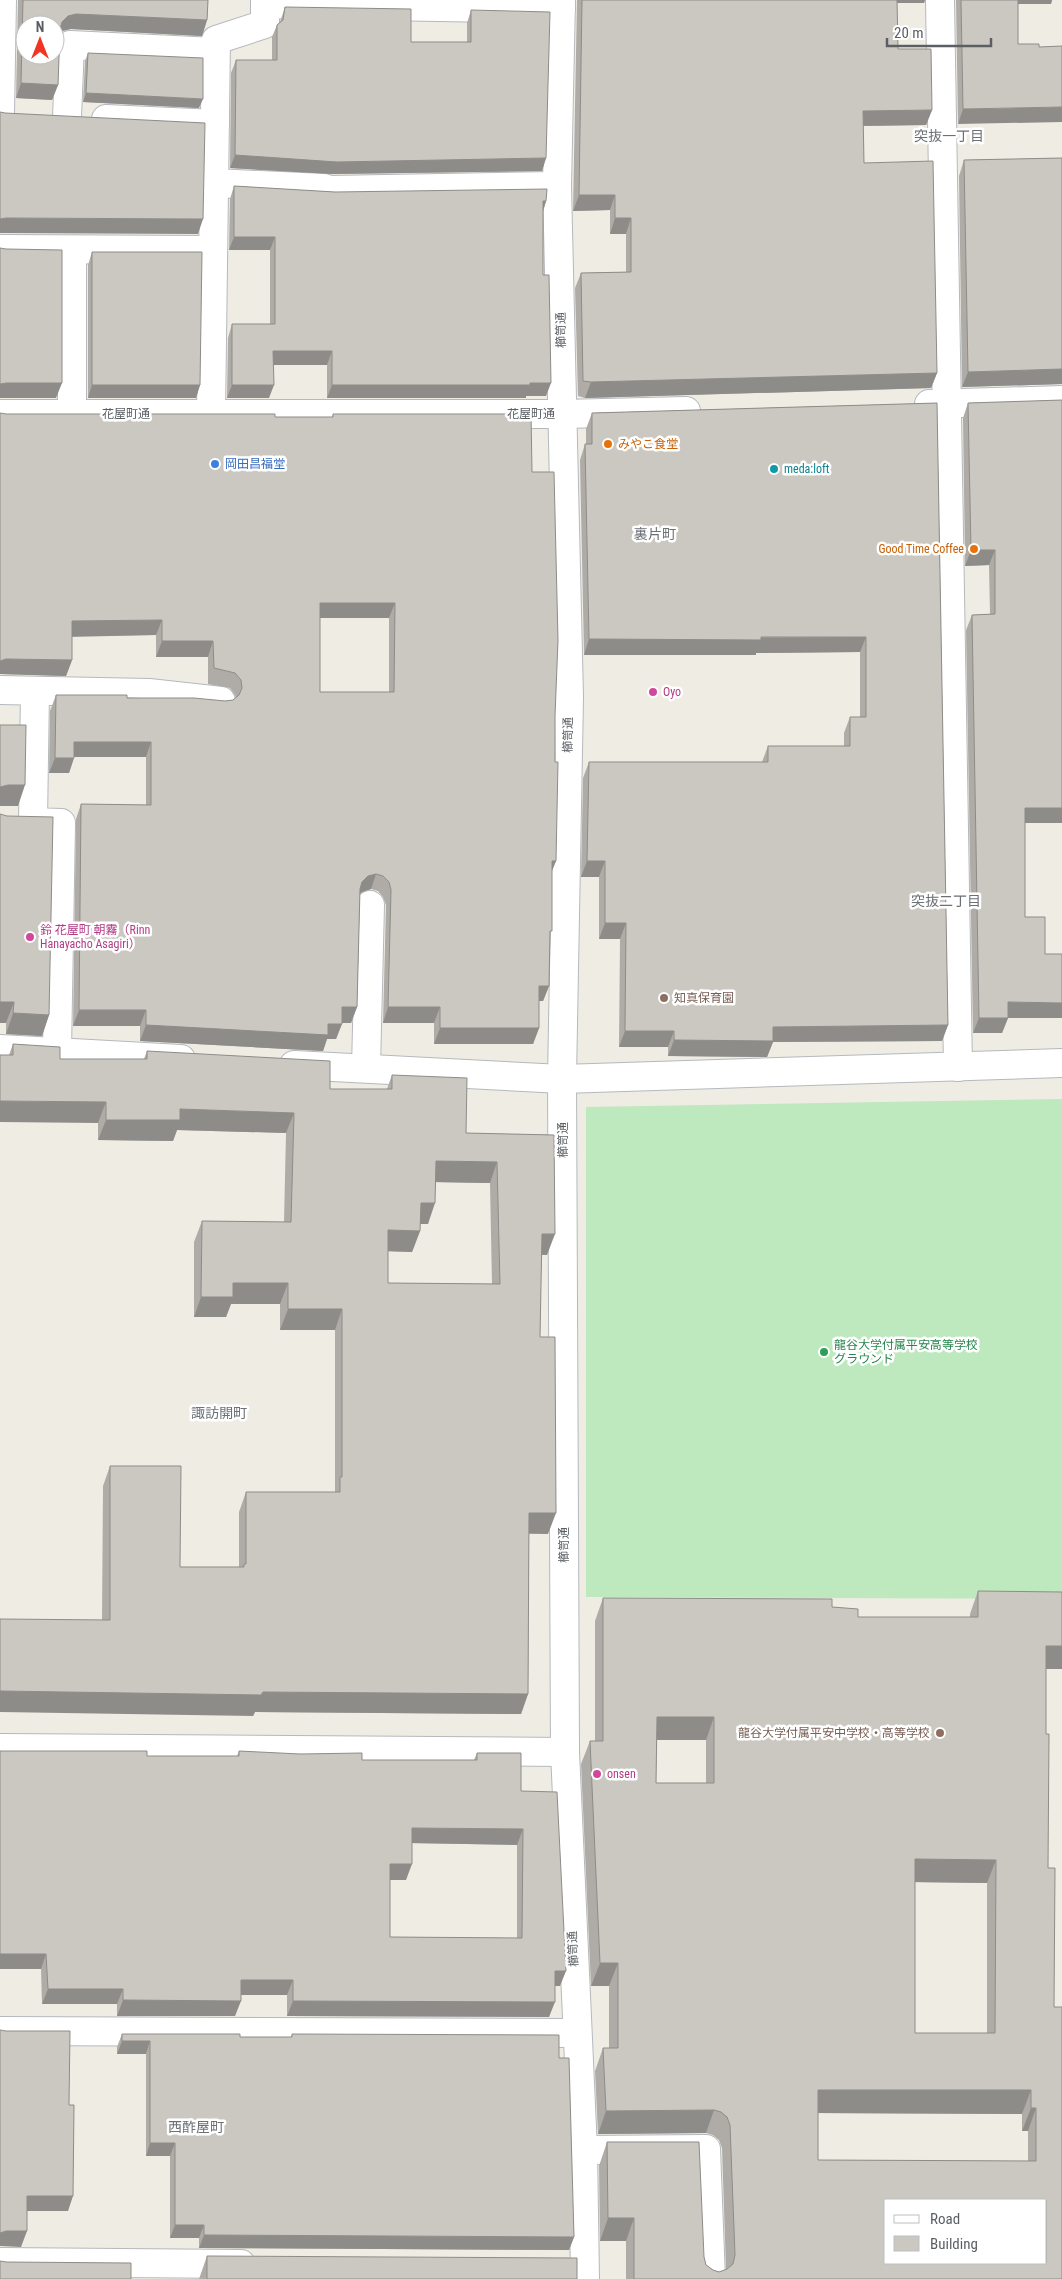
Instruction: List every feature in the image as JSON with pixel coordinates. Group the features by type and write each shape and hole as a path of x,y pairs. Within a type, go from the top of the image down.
{"street":[{"path":"2,0 0,113 214,124"},
{"path":"940,0 958,1067"},
{"path":"211,414 216,40 265,24 265,2 561,4"},
{"name":"櫛笥通","path":"561,4 557,186 569,698 562,1079 565,1752 583,2150 578,2270"},
{"path":"67,117 70,45 216,52"},
{"path":"214,183 324,188 330,190 557,186"},
{"path":"0,249 213,250"},
{"path":"72,250 72,414"},
{"path":"907,405 1062,400"},
{"name":"花屋町通","path":"0,414 563,414 710,410"},
{"path":"0,690 149,694 221,701"},
{"path":"35,692 21,822 61,823 57,1052"},
{"path":"366,1068 370,905"},
{"path":"0,1049 210,1060"},
{"path":"268,1063 562,1079 1062,1064"},
{"path":"0,1748 565,1752"},
{"path":"0,2031 577,2033"},
{"path":"583,2150 706,2149 711,2279"},
{"path":"0,2262 268,2264"}],"green space":[{"name":"龍谷大学付属平安高等学校 グラウンド","path":"1062,1099 1062,1599 586,1597 586,1107"}],"building":[{"path":"23,0 208,0 207,20 76,14 65,19 65,15 23,15"},
{"path":"582,0 897,0 898,49 931,49 932,110 863,111 864,163 933,161 937,373 583,381 581,273 631,272 631,218 615,218 615,195 579,195"},
{"path":"961,0 1018,0 1018,44 1039,44 1039,47 1062,46 1062,107 963,109"},
{"path":"285,7 411,9 411,42 471,42 471,10 550,12 546,158 337,162 235,155 236,60 277,60 277,25 283,20"},
{"path":"88,53 203,58 203,99 86,93"},
{"path":"21,65 59,65 58,85 21,83"},
{"path":"0,112 205,123 203,219 0,219"},
{"path":"1062,158 1062,369 968,372 964,160"},
{"path":"234,186 335,192 547,189 546,201 543,201 543,275 549,275 551,383 530,383 530,385 332,385 332,351 273,351 274,385 232,385 232,324 275,324 275,237 234,237"},
{"path":"0,248 62,250 62,383 0,384"},
{"path":"92,252 202,252 200,385 92,385"},
{"path":"1062,400 1062,808 1025,808 1025,917 1045,917 1045,954 1062,954 1062,1003 1008,1002 1008,1018 979,1018 972,615 995,614 995,550 971,550 968,403"},
{"path":"937,403 948,1025 773,1027 773,1041 674,1040 674,1031 625,1031 626,923 605,923 605,861 587,861 589,762 768,762 768,746 850,746 850,717 866,717 866,637 761,637 761,640 589,639 585,444 592,444 592,413"},
{"path":"0,413 275,414 275,417 333,417 333,414 531,414 532,472 554,472 558,640 555,716 555,762 558,762 556,861 552,861 552,931 550,931 549,986 539,986 539,1028 440,1028 440,1007 388,1007 391,890 389,882 383,876 376,874 368,876 362,882 360,889 357,1007 342,1007 342,1024 328,1024 328,1035 146,1025 146,1010 79,1010 81,804 151,805 151,742 74,742 74,758 55,758 56,695 127,695 127,698 194,698 225,701 233,700 239,695 242,688 241,680 235,673 214,668 213,641 162,641 162,620 72,621 72,660 6,659 0,661","holes":["320,603 395,603 394,692 320,692"]},
{"path":"0,725 26,725 25,785 0,787"},
{"name":"鈴 花屋町 朝霧（Rinn Hanayacho Asagiri）","path":"0,814 7,816 53,817 49,1015 13,1013 14,1002 0,1002"},
{"path":"13,1044 60,1047 60,1059 147,1059 147,1051 330,1061 330,1089 392,1089 392,1075 467,1078 466,1133 554,1135 555,1234 542,1234 540,1337 555,1337 556,1513 529,1513 528,1694 263,1692 261,1695 0,1691 0,1619 110,1620 110,1466 181,1466 180,1567 244,1567 244,1564 246,1564 246,1492 340,1492 340,1477 342,1477 342,1309 288,1309 288,1283 233,1283 233,1297 201,1297 202,1221 291,1222 294,1113 180,1109 180,1120 106,1120 106,1102 0,1101 0,1055 13,1055","holes":["436,1161 497,1162 500,1284 388,1283 388,1230 420,1231 421,1203 435,1203"]},
{"path":"978,1591 1062,1592 1062,1646 1046,1646 1046,1734 1049,1734 1048,1868 1055,1868 1054,2007 1062,2007 1062,2279 634,2279 634,2218 608,2218 607,2142 699,2142 704,2257 706,2265 719,2272 733,2264 735,2255 730,2125 727,2117 721,2112 714,2110 606,2111 603,2048 618,2048 618,1963 600,1963 590,1741 603,1741 603,1598 832,1599 832,1607 858,1609 858,1617 978,1617","holes":["657,1717 714,1717 714,1783 656,1783","915,1859 996,1860 995,2033 915,2033","818,2090 1031,2090 1031,2108 1036,2108 1036,2161 818,2160"]},
{"path":"0,1751 147,1751 147,1756 239,1756 239,1751 300,1754 362,1753 362,1760 477,1760 477,1753 521,1753 521,1791 557,1792 566,1971 555,1971 555,2002 293,2001 293,1980 241,1980 241,2001 123,2000 123,1989 48,1989 46,1954 0,1954","holes":["412,1828 523,1829 522,1938 390,1937 390,1864 412,1864"]},
{"path":"0,2030 70,2031 69,2105 74,2105 73,2196 27,2196 27,2231 6,2231 0,2233"},
{"path":"122,2034 240,2034 240,2037 292,2037 292,2034 559,2035 559,2058 569,2058 574,2237 204,2235 204,2225 175,2225 175,2143 150,2143 150,2041 122,2041"},
{"path":"207,2256 577,2258 577,2279 207,2279"},
{"path":"0,2261 131,2263 131,2279 0,2279"}],"place":[{"name":"みやこ食堂","path":"608,444"},
{"name":"岡田昌福堂","path":"215,464"},
{"name":"meda:loft","path":"774,469"},
{"name":"Good Time Coffee","path":"974,549"},
{"name":"Oyo","path":"653,692"},
{"name":"鈴 花屋町 朝霧（Rinn Hanayacho Asagiri）","path":"30,937"},
{"name":"知真保育園","path":"664,998"},
{"name":"龍谷大学付属平安高等学校 グラウンド","path":"824,1352"},
{"name":"龍谷大学付属平安中学校・高等学校","path":"940,1733"},
{"name":"onsen","path":"597,1774"}],"district":[{"name":"突抜一丁目","path":"949,136"},
{"name":"裏片町","path":"655,534"},
{"name":"突抜二丁目","path":"946,901"},
{"name":"諏訪開町","path":"219,1413"},
{"name":"西酢屋町","path":"196,2127"}]}
